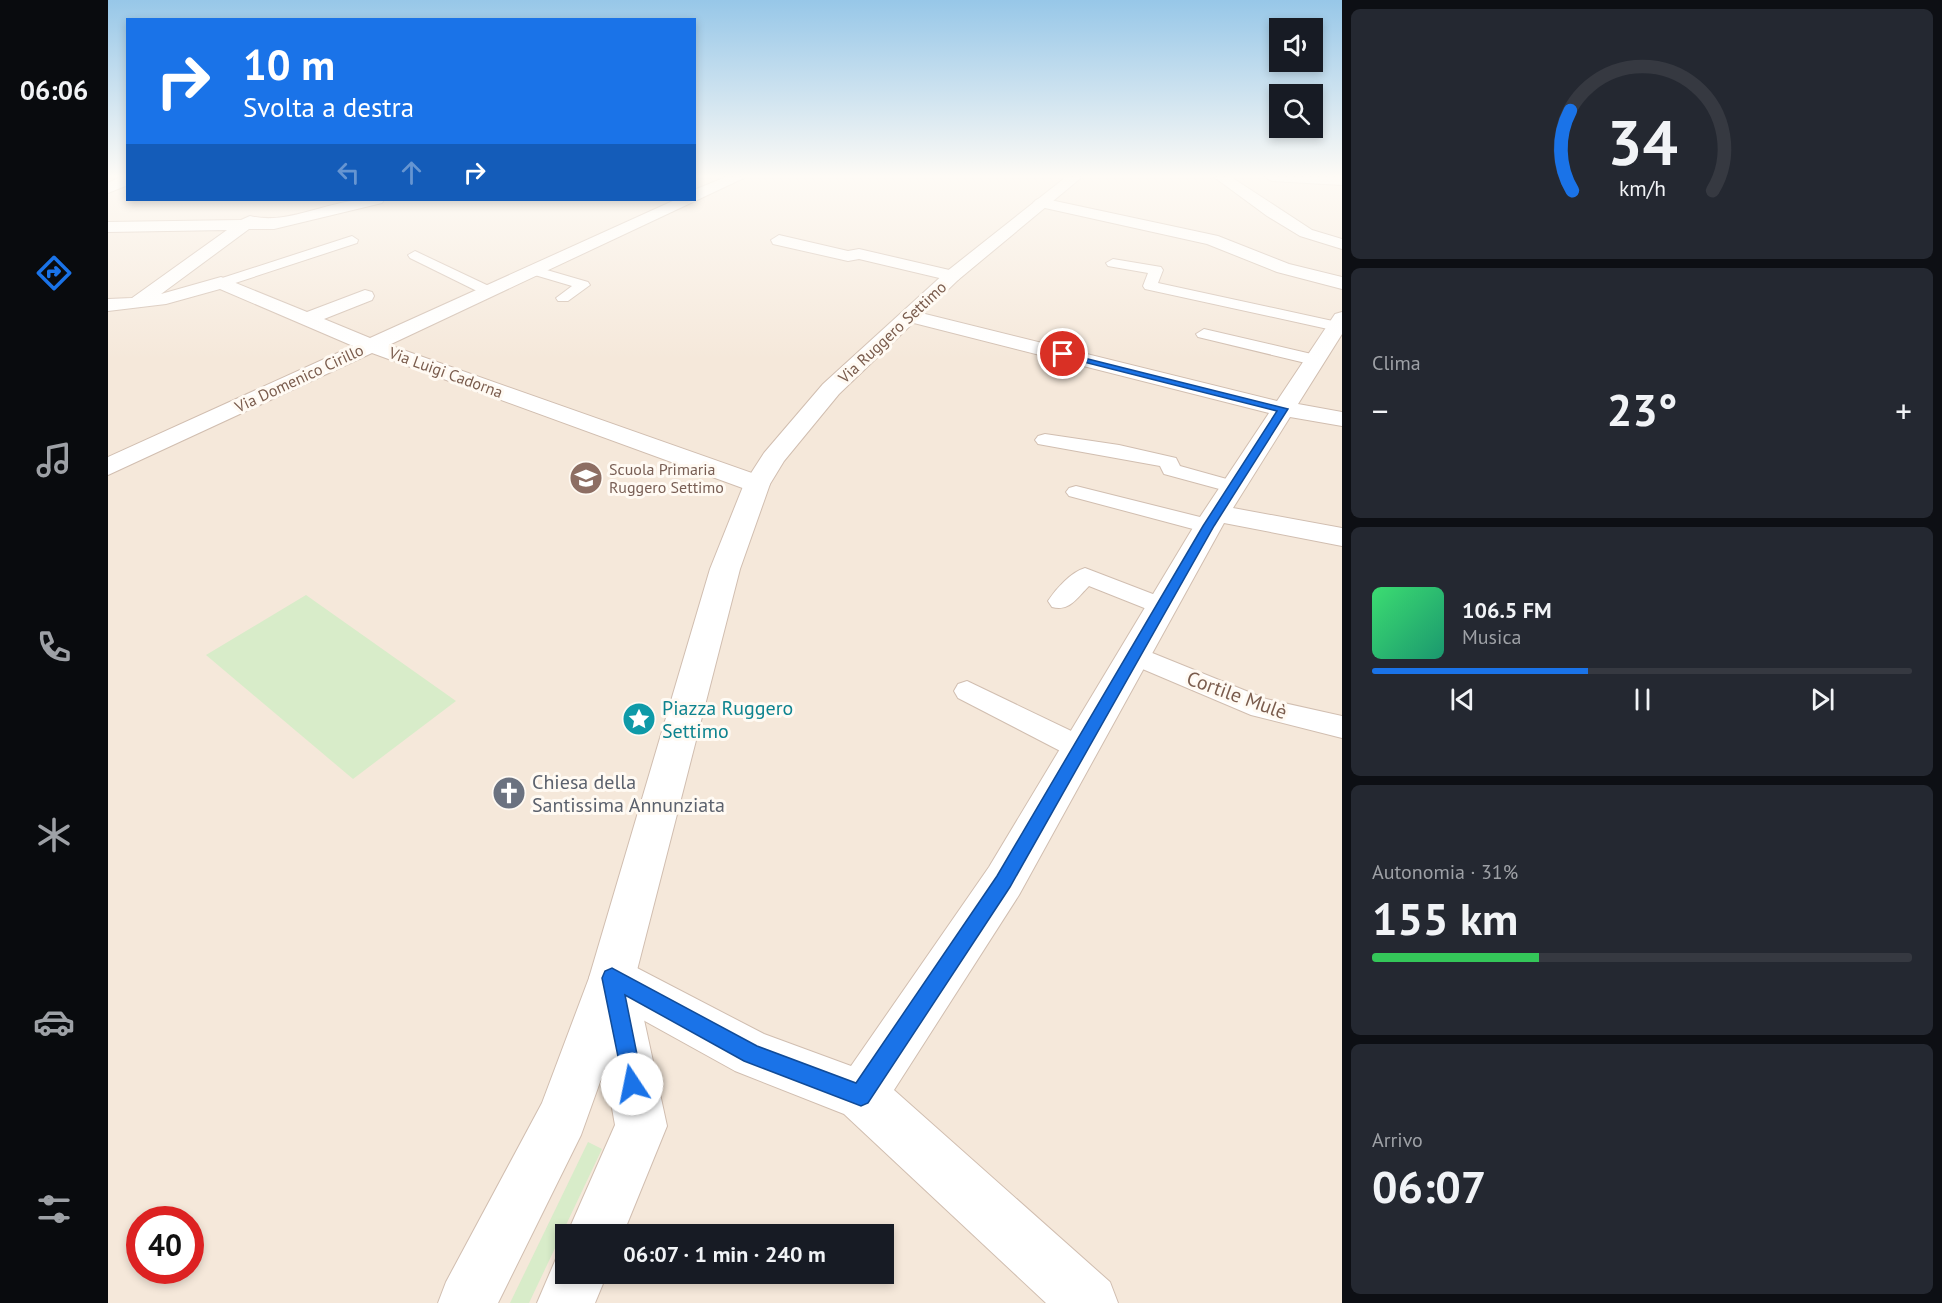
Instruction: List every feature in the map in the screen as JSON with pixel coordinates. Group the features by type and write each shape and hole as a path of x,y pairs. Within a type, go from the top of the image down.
{"street":[{"path":"108,323 227,238"},
{"name":"Via Domenico Cirillo","path":"108,467 603,238"},
{"name":"Via Ruggero Settimo","path":"757,484 773,458 831,389 952,276 999,238"},
{"path":"1202,238 1283,268 1342,283"},
{"path":"1322,238 1342,244"},
{"path":"779,240 848,256 858,254 952,276"},
{"path":"108,305 135,304 183,296 221,283"},
{"name":"Via Luigi Cadorna","path":"221,283 369,345 757,484"},
{"path":"307,319 366,296"},
{"path":"909,316 1283,409 1342,419"},
{"path":"861,1095 1004,881 1219,509 1339,322"},
{"path":"467,1303 563,1117 612,978 725,569 757,484"},
{"path":"1219,509 1342,537"},
{"path":"612,978 752,1054 861,1095 1089,1303"},
{"path":"599,1224 640,1126 612,978"},
{"path":"566,1303 574,1284"}],"lane":[{"path":"221,283 352,240"},
{"path":"415,255 488,291"},
{"path":"1113,263 1156,270 1150,286 1339,322"},
{"path":"533,270 583,285 563,298"},
{"path":"1204,334 1314,360"},
{"path":"1045,440 1119,451 1169,462 1171,470 1219,509"},
{"path":"1076,492 1219,509"},
{"path":"1060,601 1085,576 1162,607"},
{"name":"Cortile Mulè","path":"1135,655 1261,708 1342,727"},
{"path":"967,691 1080,748"}],"shaded area":[{"path":"108,238 1342,238 1342,1303 108,1303"}],"green space":[{"path":"306,595 456,701 353,779 206,655"},
{"path":"588,1142 602,1149 566,1224 555,1224 555,1248 529,1303 510,1303"}],"place":[{"name":"Scuola Primaria Ruggero Settimo","path":"586,478"},
{"name":"Piazza Ruggero Settimo","path":"639,719"},
{"name":"Chiesa della Santissima Annunziata","path":"509,793"}],"route":[{"path":"632,1084 612,978 752,1054 861,1095 1004,881 1208,526 1283,409 1063,354"}]}
